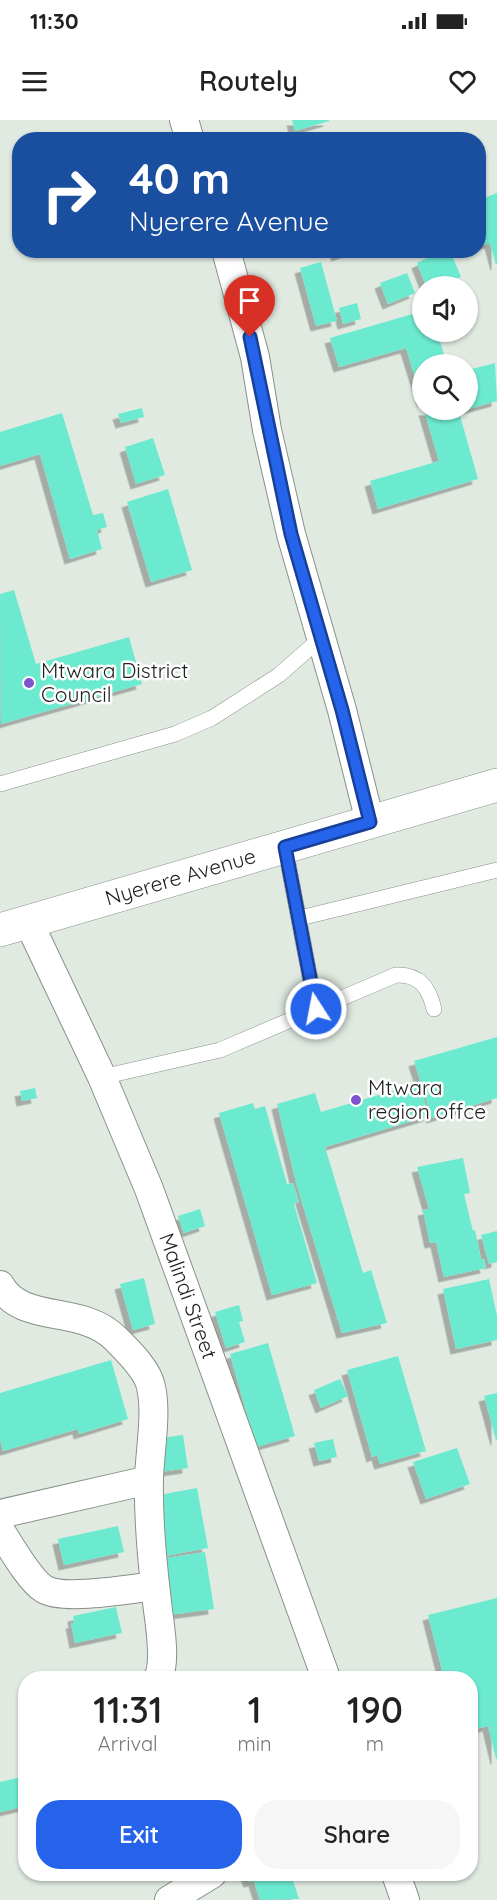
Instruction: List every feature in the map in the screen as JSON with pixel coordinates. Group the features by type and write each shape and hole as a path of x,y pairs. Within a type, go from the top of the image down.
{"street":[{"path":"228,258 252,347 267,430 291,534 342,710 370,822"},
{"name":"Nyerere Avenue","path":"14,926 497,785"},
{"name":"Malindi Street","path":"14,926 102,1077 149,1189 195,1309 250,1470 323,1671"},
{"path":"1,1289 28,1309 97,1323 115,1338 137,1363 151,1385 149,1480 161,1671"},
{"path":"0,1514 149,1480"},
{"path":"0,1530 21,1563 44,1589 66,1594 155,1586"},
{"path":"169,1900 200,1881"},
{"path":"398,1881 405,1900"}],"lane":[{"path":"0,784 175,734 212,718 279,675 320,639"},
{"path":"285,847 316,1009"},
{"path":"300,918 497,870"},
{"path":"102,1077 220,1050 396,975 410,974 423,983 431,994 434,1010"}],"building":[{"path":"292,120 329,120 329,121 295,131"},
{"path":"497,193 496,265 490,243 486,244 486,197"},
{"path":"427,258 453,258 461,276 422,276 417,263"},
{"path":"321,262 337,321 316,326 300,268"},
{"path":"407,273 412,286 412,294 388,304 380,283"},
{"path":"357,303 361,319 343,324 339,308"},
{"path":"412,314 412,342 440,342 444,354 412,354 412,367 406,348 339,367 330,338"},
{"path":"495,363 497,401 478,406 478,367"},
{"path":"142,408 144,417 121,423 118,414"},
{"path":"62,413 93,515 103,513 107,527 97,530 102,549 70,559 40,454 0,466 0,432"},
{"path":"427,420 461,420 478,479 378,509 370,481 439,461"},
{"path":"153,438 165,475 136,484 125,447"},
{"path":"168,489 192,570 151,582 127,502"},
{"path":"14,590 36,664 129,637 142,684 1,724 0,594"},
{"path":"497,1037 497,1098 432,1118 414,1061"},
{"path":"419,1083 429,1116 325,1147 363,1273 371,1270 387,1323 342,1333 297,1186 277,1104 315,1093 321,1112"},
{"path":"35,1088 37,1098 22,1101 20,1091"},
{"path":"253,1103 255,1109 265,1106 287,1184 293,1183 299,1202 294,1204 317,1283 272,1295 219,1113"},
{"path":"463,1158 470,1193 464,1194 481,1259 484,1259 486,1268 444,1277 436,1242 430,1243 423,1210 429,1209 417,1167"},
{"path":"200,1209 205,1226 184,1233 178,1216"},
{"path":"497,1231 497,1262 489,1264 481,1235"},
{"path":"144,1278 155,1324 133,1330 120,1284"},
{"path":"489,1279 497,1316 497,1340 456,1349 443,1289"},
{"path":"239,1305 243,1321 239,1322 245,1342 226,1348 215,1312"},
{"path":"268,1343 295,1436 256,1447 230,1354"},
{"path":"398,1356 426,1451 380,1464 377,1455 372,1457 347,1370"},
{"path":"111,1360 128,1419 79,1434 78,1429 3,1451 0,1439 0,1393"},
{"path":"340,1379 348,1396 321,1408 314,1390"},
{"path":"497,1393 497,1439 496,1440 484,1396"},
{"path":"183,1435 188,1468 160,1472 155,1439"},
{"path":"333,1439 337,1457 319,1461 314,1443"},
{"path":"457,1448 470,1484 426,1499 413,1462"},
{"path":"197,1488 208,1548 160,1557 148,1497"},
{"path":"118,1526 124,1552 64,1565 58,1539"},
{"path":"205,1552 214,1609 168,1615 159,1559"},
{"path":"497,1598 497,1759 488,1726 478,1728 478,1671 442,1671 428,1615"},
{"path":"116,1607 122,1633 75,1643 71,1623 74,1623 73,1616"},
{"path":"18,1778 18,1808 0,1812 0,1782"},
{"path":"254,1881 293,1881 299,1899 260,1900"}],"place":[{"name":"Mtwara District Council","path":"29,683"},
{"name":"Mtwara region offce","path":"356,1100"}],"route":[{"path":"250,337 267,430 291,534 342,710 370,822 285,847 316,1009"}]}
